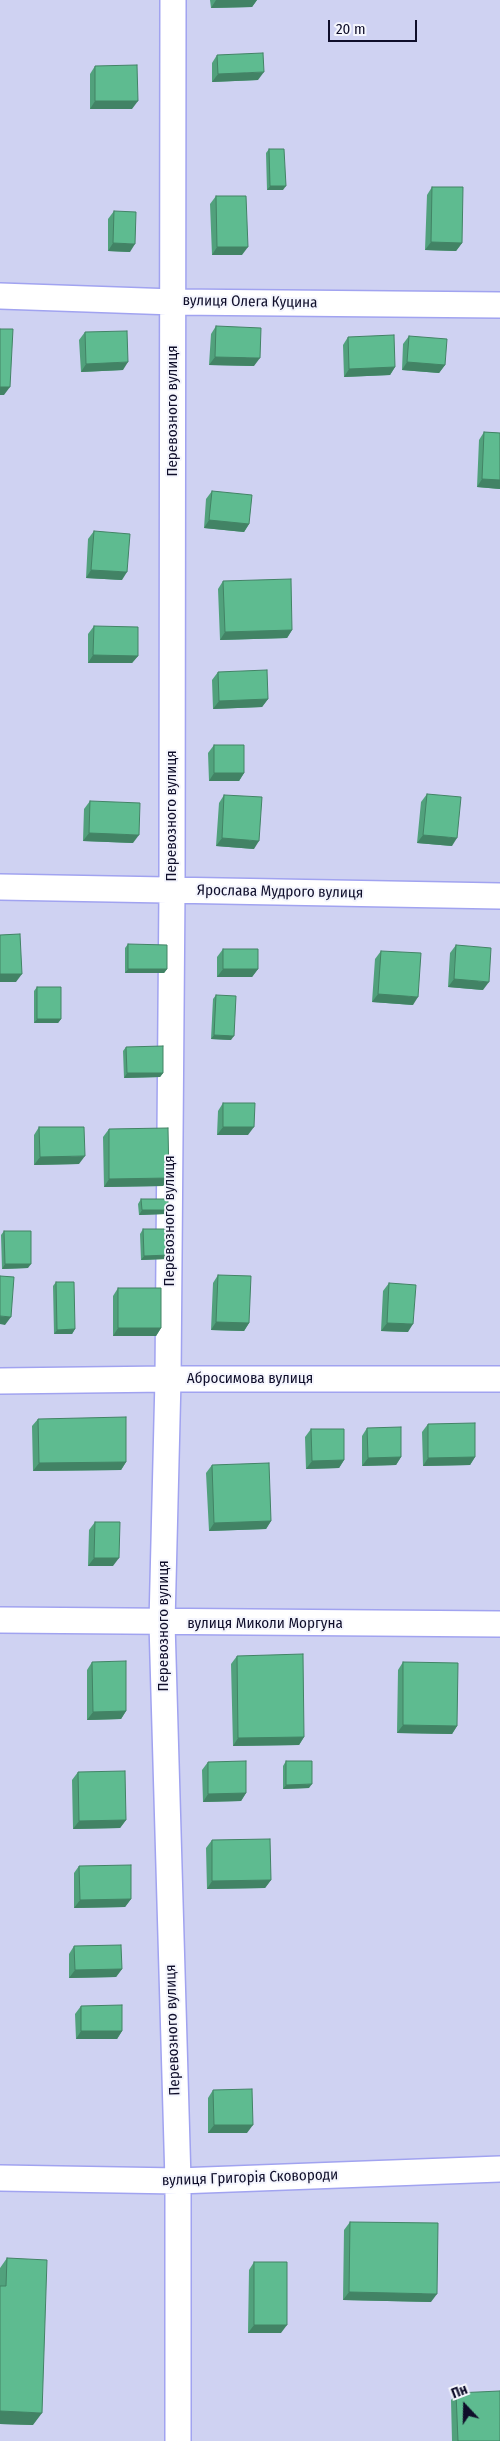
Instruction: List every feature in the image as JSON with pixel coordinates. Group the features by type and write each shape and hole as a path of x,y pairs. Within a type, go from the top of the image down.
{"street":[{"name":"Перевозного вулиця","path":"173,0 172,890 168,1379 162,1623 178,2181 178,2441"},
{"name":"вулиця Олега Куцина","path":"0,296 174,302 500,305"},
{"name":"Ярослава Мудрого вулиця","path":"0,887 500,896"},
{"name":"Абросимова вулиця","path":"0,1381 168,1379 500,1380"},
{"name":"вулиця Миколи Моргуна","path":"0,1620 162,1623 500,1624"},
{"name":"вулиця Григорія Сковороди","path":"0,2178 178,2181 500,2169"}],"building":[{"path":"263,53 264,72 218,74 217,55"},
{"path":"137,65 138,101 95,101 95,66"},
{"path":"269,149 284,149 286,186 270,186"},
{"path":"432,187 463,187 462,243 431,242"},
{"path":"216,196 246,196 248,247 217,247"},
{"path":"114,211 136,212 135,244 113,243"},
{"path":"216,326 261,328 260,358 215,357"},
{"path":"0,329 13,329 10,387 0,387"},
{"path":"127,331 128,362 86,364 85,332"},
{"path":"394,335 395,367 349,369 348,337"},
{"path":"409,336 447,339 445,365 407,362"},
{"path":"484,432 500,433 500,480 482,479"},
{"path":"212,491 252,495 249,524 209,520"},
{"path":"94,531 130,534 127,572 91,570"},
{"path":"291,579 292,630 225,632 223,581"},
{"path":"94,626 138,627 138,656 93,655"},
{"path":"267,670 268,699 219,701 218,672"},
{"path":"214,745 244,745 244,773 214,773"},
{"path":"427,794 461,797 457,838 423,835"},
{"path":"224,795 262,797 259,841 222,838"},
{"path":"90,801 140,803 139,835 89,833"},
{"path":"20,934 22,974 0,974 0,935"},
{"path":"128,944 167,945 167,969 128,969"},
{"path":"456,945 491,948 489,982 454,979"},
{"path":"223,949 258,949 258,969 223,969"},
{"path":"381,951 421,953 418,997 378,994"},
{"path":"37,987 61,987 61,1019 37,1019"},
{"path":"216,995 236,996 234,1036 214,1035"},
{"path":"163,1046 163,1073 127,1073 126,1047"},
{"path":"223,1103 255,1103 254,1127 223,1127"},
{"path":"39,1127 84,1127 85,1156 40,1157"},
{"path":"168,1128 169,1178 109,1179 109,1129"},
{"path":"141,1199 168,1199 168,1210 142,1210"},
{"path":"143,1229 169,1229 169,1255 144,1256"},
{"path":"4,1231 31,1231 31,1264 5,1264"},
{"path":"218,1275 251,1276 249,1323 216,1322"},
{"path":"0,1276 14,1277 11,1317 0,1316"},
{"path":"56,1282 74,1282 75,1329 57,1330"},
{"path":"389,1283 416,1285 413,1324 387,1323"},
{"path":"118,1288 161,1288 161,1328 118,1328"},
{"path":"126,1417 126,1462 39,1463 38,1419"},
{"path":"475,1423 475,1457 428,1458 428,1424"},
{"path":"401,1427 401,1457 368,1458 367,1428"},
{"path":"311,1429 344,1429 344,1460 312,1461"},
{"path":"269,1463 271,1521 214,1523 212,1465"},
{"path":"95,1522 120,1522 119,1558 94,1558"},
{"path":"303,1654 304,1737 238,1738 237,1656"},
{"path":"126,1661 126,1711 93,1712 92,1662"},
{"path":"403,1662 458,1663 457,1726 403,1725"},
{"path":"246,1761 246,1793 208,1794 208,1762"},
{"path":"286,1761 312,1761 312,1784 286,1785"},
{"path":"125,1771 126,1820 79,1821 78,1772"},
{"path":"270,1839 271,1880 212,1881 212,1840"},
{"path":"131,1865 131,1899 80,1900 79,1866"},
{"path":"121,1945 122,1969 75,1970 74,1946"},
{"path":"122,2005 122,2031 81,2031 81,2006"},
{"path":"252,2089 253,2125 214,2125 213,2090"},
{"path":"350,2222 438,2223 437,2294 349,2292"},
{"path":"7,2258 47,2260 42,2413 0,2411 0,2286 6,2286"},
{"path":"254,2262 287,2262 287,2325 254,2325"},
{"path":"500,2391 500,2441 458,2441 456,2393"}]}
